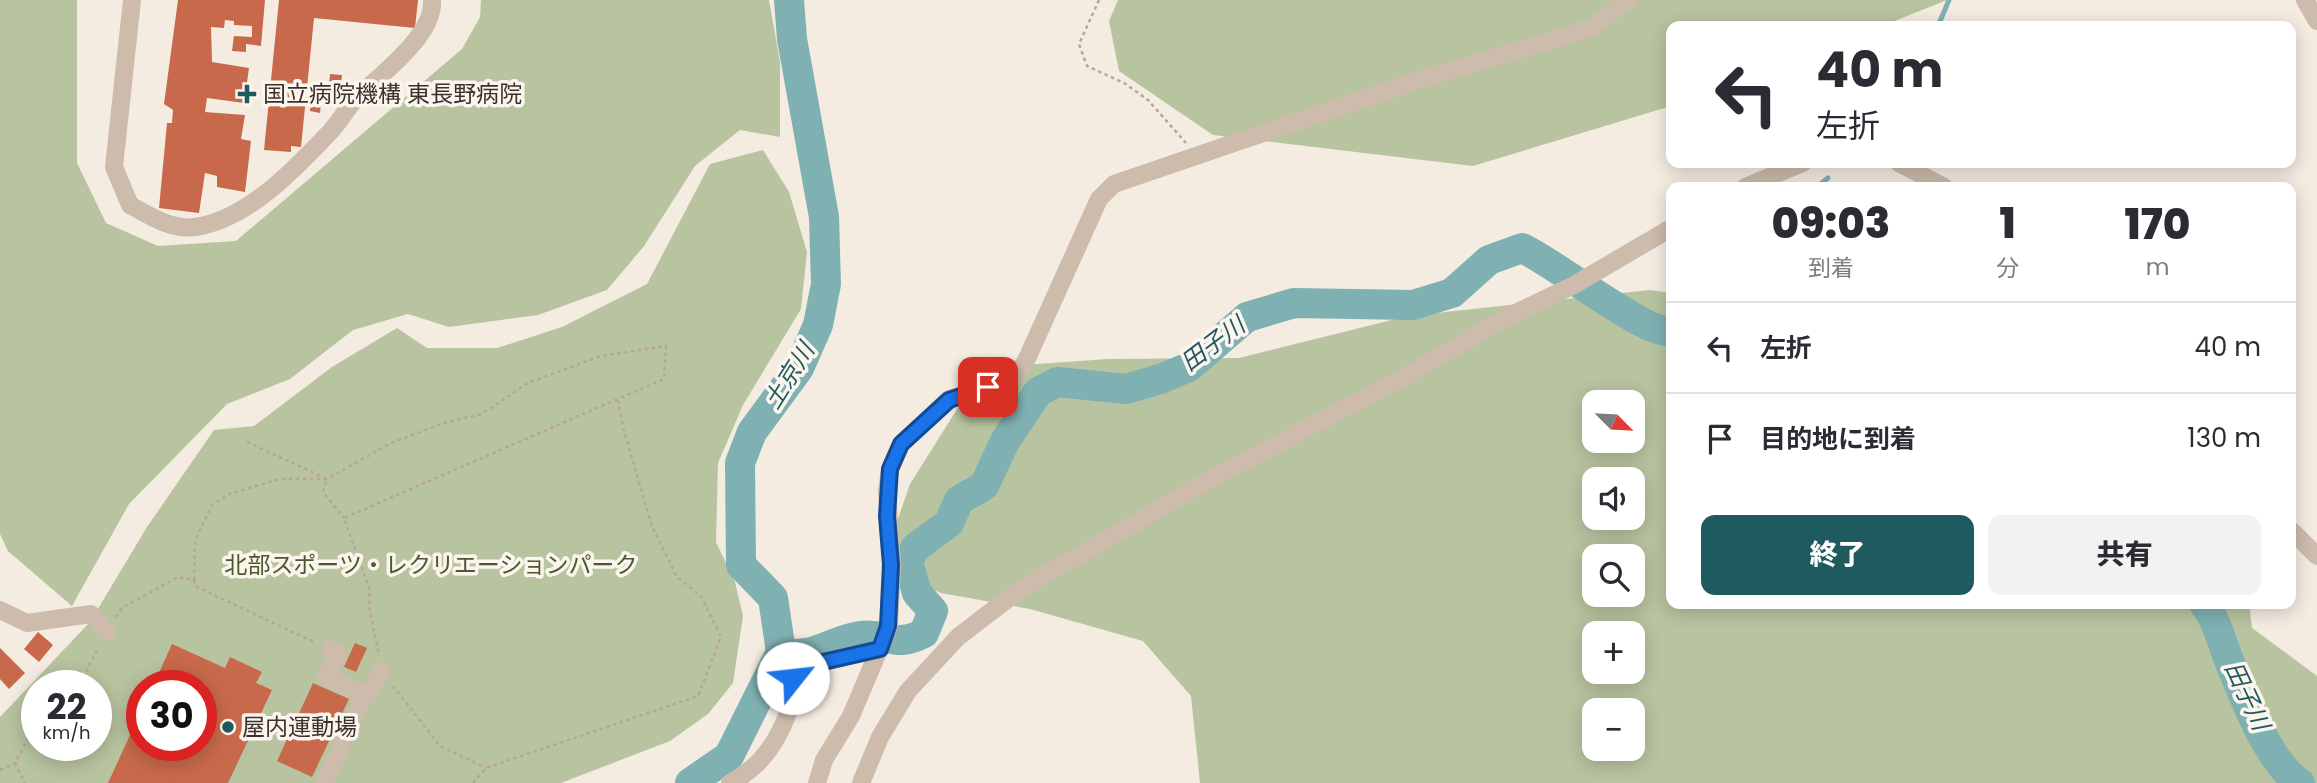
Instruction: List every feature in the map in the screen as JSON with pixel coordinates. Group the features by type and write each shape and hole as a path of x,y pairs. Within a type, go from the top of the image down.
{"street":[{"path":"132,0 114,167 130,205 165,224 194,227 222,219 248,204 331,132 355,100 393,67 417,38 432,0"},
{"path":"2305,0 2317,20"},
{"path":"817,783 824,760 851,716 888,626 891,565 887,492 890,469 901,444 949,400 1008,381 1026,363 1099,199 1107,191 1122,179 1416,81 1573,34 1592,27 1626,3"},
{"path":"1757,182 1791,168"},
{"path":"1908,168 1935,182"},
{"path":"861,783 880,737 908,691 958,637 1022,588 1284,439 1399,380 1503,319 1574,285 1666,231"},
{"path":"2296,535 2317,556"},
{"path":"0,611 27,623 91,614 107,632"},
{"path":"730,783 751,772 775,740 788,711 793,678 801,667 881,647"},
{"path":"330,649 338,653 326,676 364,696"},
{"path":"324,783 364,696 369,694 382,671"}],"path":[{"path":"1099,0 1079,44 1087,66 1124,83 1148,100 1184,139 1193,156"},
{"path":"330,649 195,586 195,541 212,505 229,494 280,479 327,479 391,443 447,422 482,414 528,383 601,356 666,346 664,379 344,518"},
{"path":"473,783 486,768 698,696 721,637 701,596 677,577 652,526 623,427 618,400"},
{"path":"247,442 327,479"},
{"path":"327,479 323,492 344,518 369,588 370,612 382,671 440,746 486,768"},
{"path":"87,670 122,608 178,577 194,580"},
{"path":"0,770 15,763 21,752"},
{"path":"15,763 25,783"}],"green space":[{"path":"0,0 77,0 77,163 106,223 158,246 236,241 462,49 480,17 481,0 769,0 780,62 780,137 740,130 695,166 644,246 607,290 538,315 449,327 408,314 353,330 290,379 227,404 129,504 72,606 8,551 0,534"},
{"path":"1118,0 1947,0 1894,21 1666,21 1666,108 1473,166 1213,135 1119,71 1109,21"},
{"name":"北部スポーツ・レクリエーションパーク","path":"763,150 789,192 807,252 801,309 743,405 718,463 716,542 735,582 743,616 733,683 708,714 670,741 561,783 0,783 0,717 21,695 21,761 112,761 112,670 45,670 90,622 147,527 214,430 254,426 332,367 397,328 427,348 497,348 562,327 647,284 710,164"},
{"path":"1650,290 1666,292 1666,609 2250,609 2252,628 2317,676 2317,783 1200,783 1191,696 1143,641 1030,609 941,593 881,568 910,484 983,368 1108,359 1239,358 1408,316"}],"building":[{"path":"178,0 265,0 261,46 246,44 246,52 232,51 234,36 252,37 252,26 234,25 234,21 225,20 224,28 211,27 212,62 249,68 244,103 207,98 205,112 245,115 241,139 251,141 245,192 217,187 217,176 205,173 199,213 159,208 167,123 172,123 173,110 164,104"},
{"path":"279,0 418,0 415,28 314,18 301,147 291,146 291,152 264,150"},
{"path":"330,74 342,75 339,98 328,97"},
{"path":"312,89 322,90 320,113 310,111"},
{"path":"38,632 53,645 39,662 24,649"},
{"path":"355,643 367,648 356,672 344,667"},
{"name":"屋内運動場","path":"172,644 225,668 230,657 262,672 256,683 272,690 228,783 108,783 126,744 126,761 217,761 217,670 160,670"},
{"path":"0,648 22,670 21,677 9,689 0,679"},
{"path":"313,683 349,699 312,777 277,761"}],"waterway":[{"name":"土京川","path":"781,652 773,598 741,565 740,463 752,432 799,368 818,325 826,284 824,217 792,39 789,0"},
{"path":"1940,21 1949,0"},
{"path":"1823,182 1828,178"},
{"name":"田子川","path":"781,652 811,652 860,636 905,640 924,633 933,611 917,593 908,562 915,548 949,523 959,500 984,486 1005,441 1038,392 1057,382 1126,389 1189,367 1247,317 1294,303 1413,305 1452,293 1489,260 1522,248 1642,322 1666,330"},
{"name":"田子川","path":"2207,609 2257,726 2277,760 2300,783"},
{"name":"田子川","path":"690,783 729,756 781,652"}],"place":[{"name":"国立病院機構 東長野病院","path":"247,94"},
{"name":"屋内運動場","path":"228,727"}],"route":[{"path":"793,678 801,667 880,649 888,626 891,565 887,492 890,469 901,444 949,400 988,387"}]}
